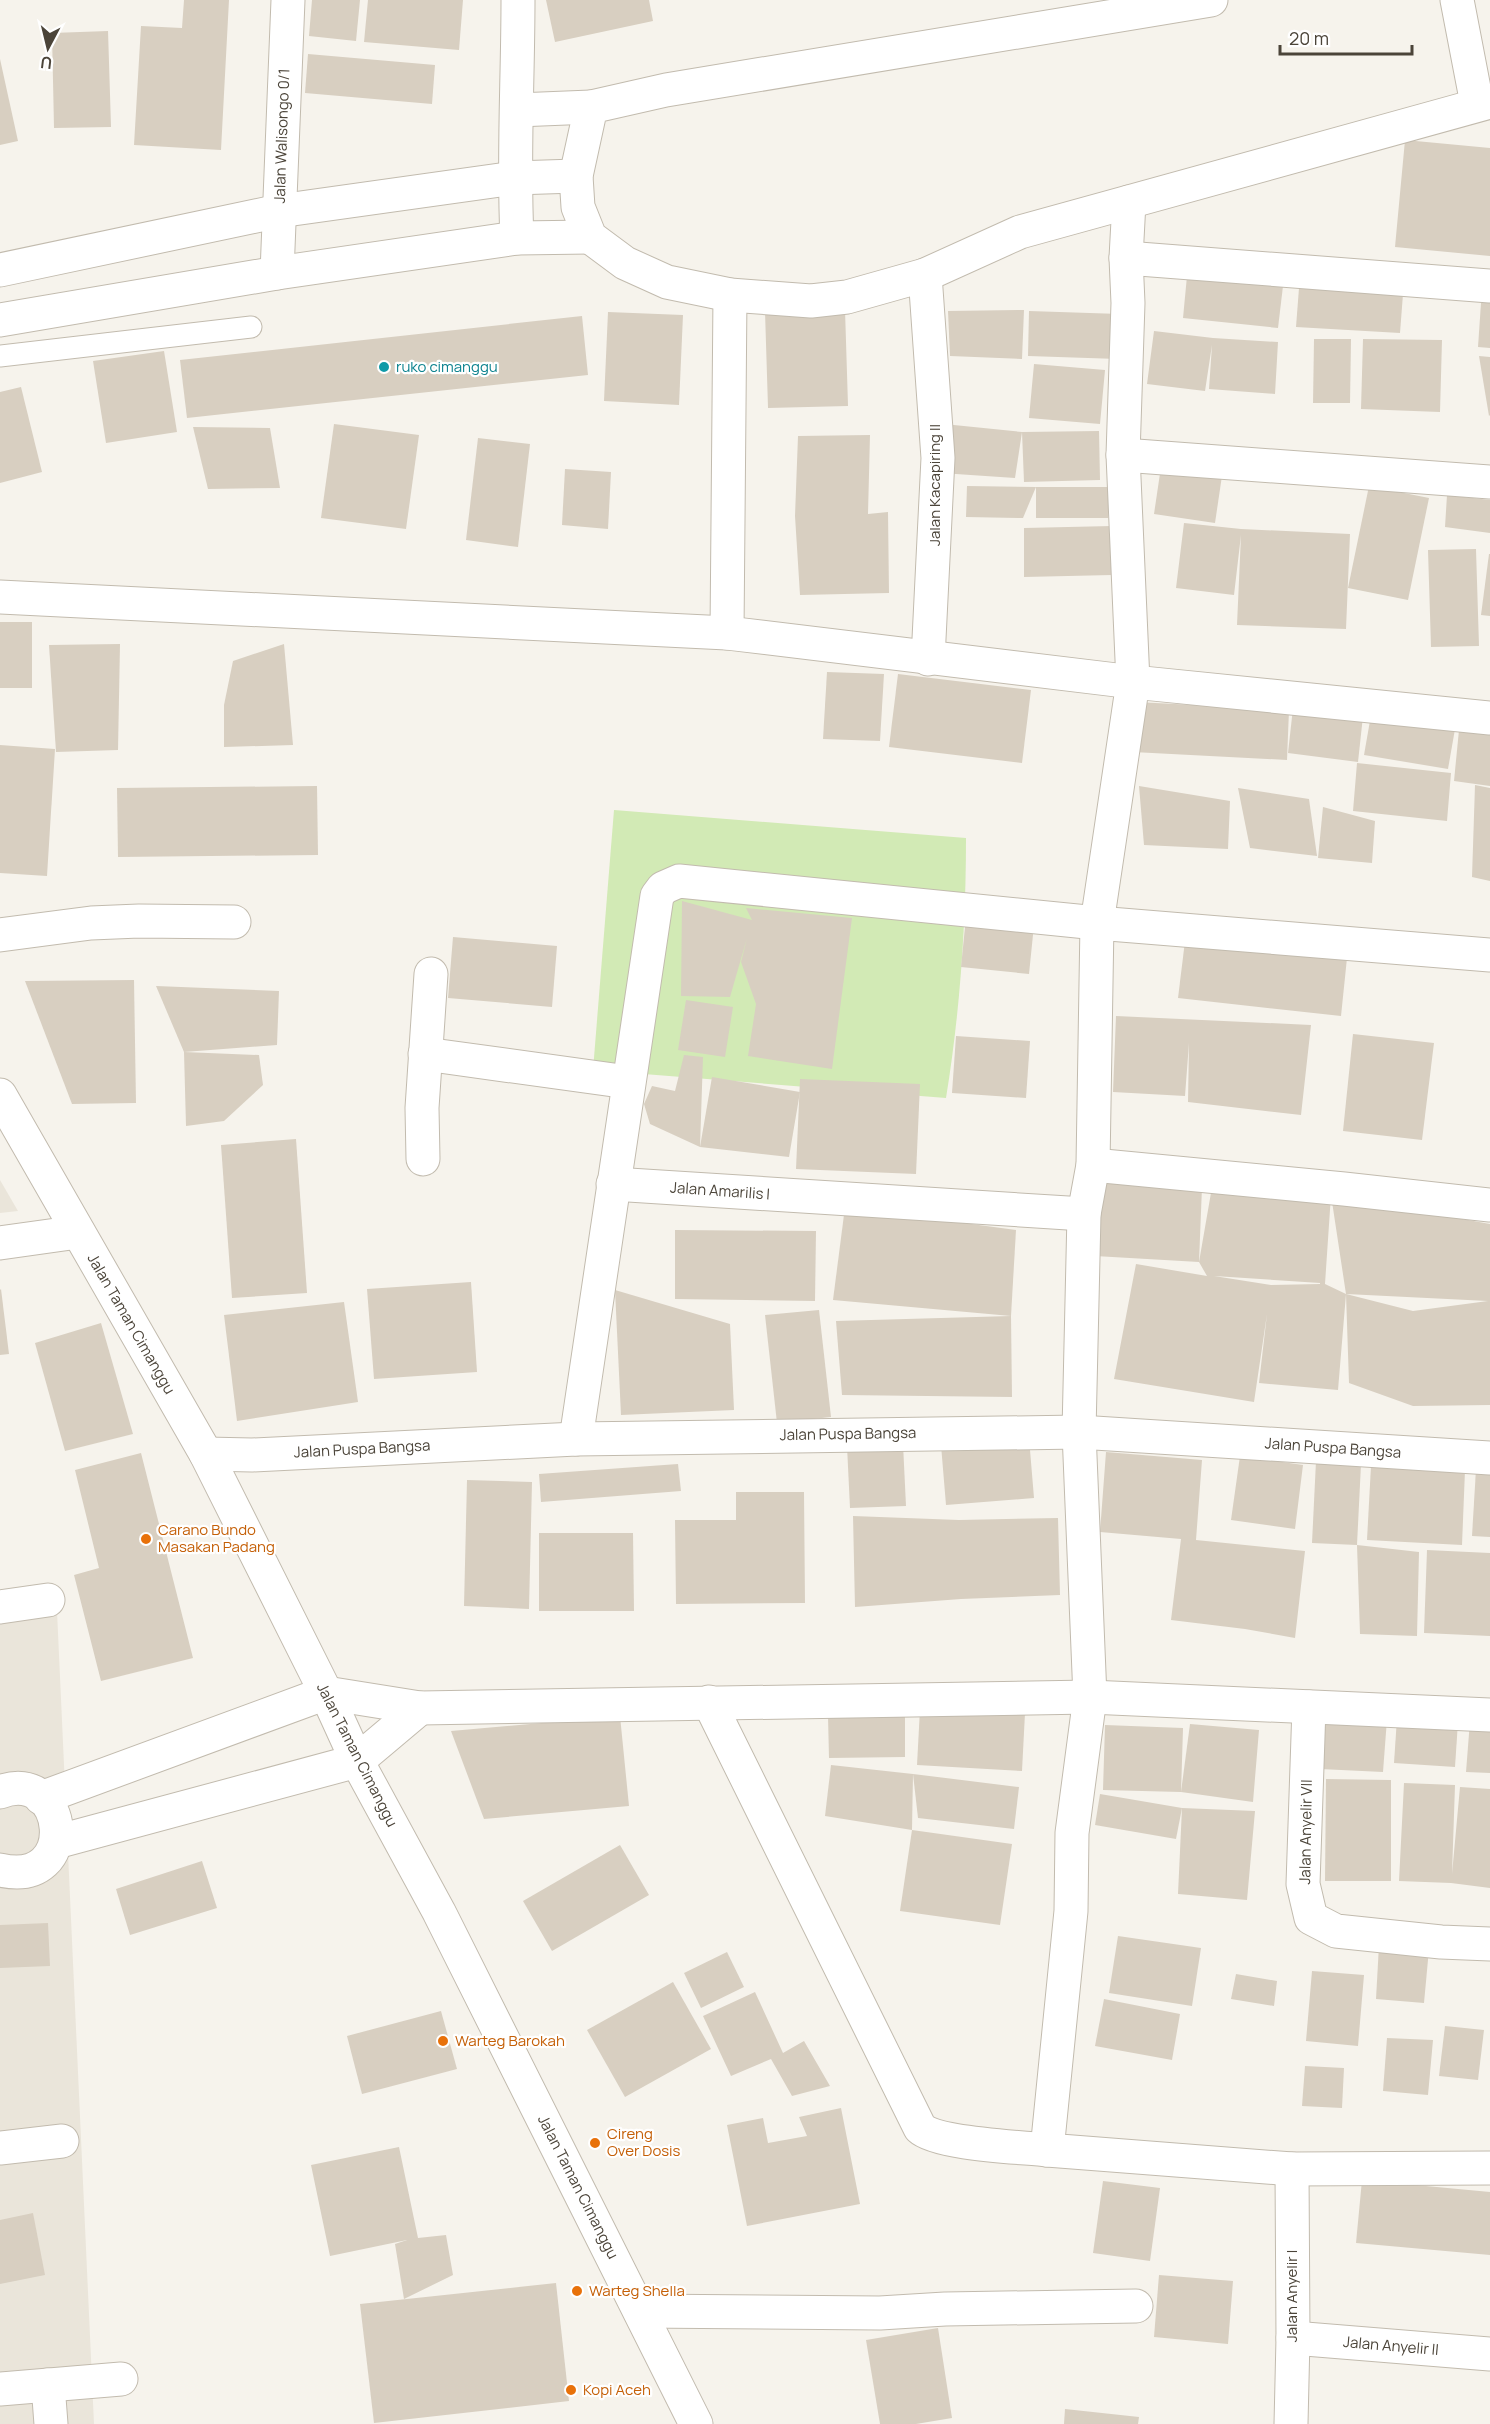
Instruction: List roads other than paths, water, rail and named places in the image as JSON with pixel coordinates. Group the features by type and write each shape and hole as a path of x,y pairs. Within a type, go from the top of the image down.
{"street":[{"name":"Jalan Walisongo 0/1","path":"277,273 288,0"},
{"path":"517,238 514,178 518,0"},
{"path":"517,110 591,107 666,90 1211,0"},
{"path":"591,107 576,176 578,207 590,237 625,263 667,282 730,295 812,301 847,297 925,274 1020,232 1483,103 1457,0"},
{"path":"576,176 514,178 279,211 5,269 10,319 277,273 517,238 590,237"},
{"path":"1047,2150 1071,1911 1072,1833 1090,1697 1079,1432 1084,1214 1093,1165 1097,923 1133,682 1123,455 1129,202"},
{"path":"1126,258 1490,286"},
{"name":"Jalan Kacapiring II","path":"925,274 938,458 928,659"},
{"path":"727,633 730,295"},
{"path":"1123,455 1490,482"},
{"path":"0,597 727,633 1133,682 1490,718"},
{"path":"576,1439 657,896 663,888 680,881 1097,923 1490,955"},
{"path":"0,935 91,923 234,922"},
{"path":"423,1159 422,1108 431,974"},
{"path":"425,1054 628,1082"},
{"name":"Jalan Taman Cimanggu","path":"0,1095 206,1454 326,1693 357,1761 439,1912 696,2424"},
{"path":"1093,1165 1490,1205"},
{"name":"Jalan Amarilis I","path":"613,1184 1084,1214"},
{"path":"0,1243 78,1232"},
{"name":"Jalan Puspa Bangsa","path":"206,1454 252,1455 576,1439 1079,1432 1490,1458"},
{"path":"0,1607 48,1600"},
{"path":"41,1798 326,1693 420,1708 1090,1697 1490,1715"},
{"path":"709,1702 920,2128 926,2134 948,2139 1047,2150 1292,2169 1490,2168"},
{"name":"Jalan Anyelir VII","path":"1309,1707 1303,1884 1311,1918 1336,1931 1441,1942 1490,1944"},
{"path":"56,1842 357,1761 420,1708"},
{"path":"0,1792 18,1789 41,1798 52,1810 57,1825 56,1842 50,1854 34,1868 13,1873 0,1870"},
{"path":"0,2148 62,2142"},
{"name":"Jalan Anyelir I","path":"1291,2424 1292,2169"},
{"path":"640,2311 880,2313 945,2309 1136,2306"},
{"name":"Jalan Anyelir II","path":"1293,2338 1490,2354"},
{"path":"0,2389 121,2379"},
{"path":"48,2385 51,2424"}],"lane":[{"path":"0,356 251,327"}],"place":[{"name":"ruko cimanggu","path":"384,367"},
{"name":"Carano Bundo Masakan Padang","path":"146,1539"},
{"name":"Warteg Barokah","path":"443,2041"},
{"name":"Cireng Over Dosis","path":"595,2143"},
{"name":"Warteg Shella","path":"577,2291"},
{"name":"Kopi Aceh","path":"571,2390"}]}
